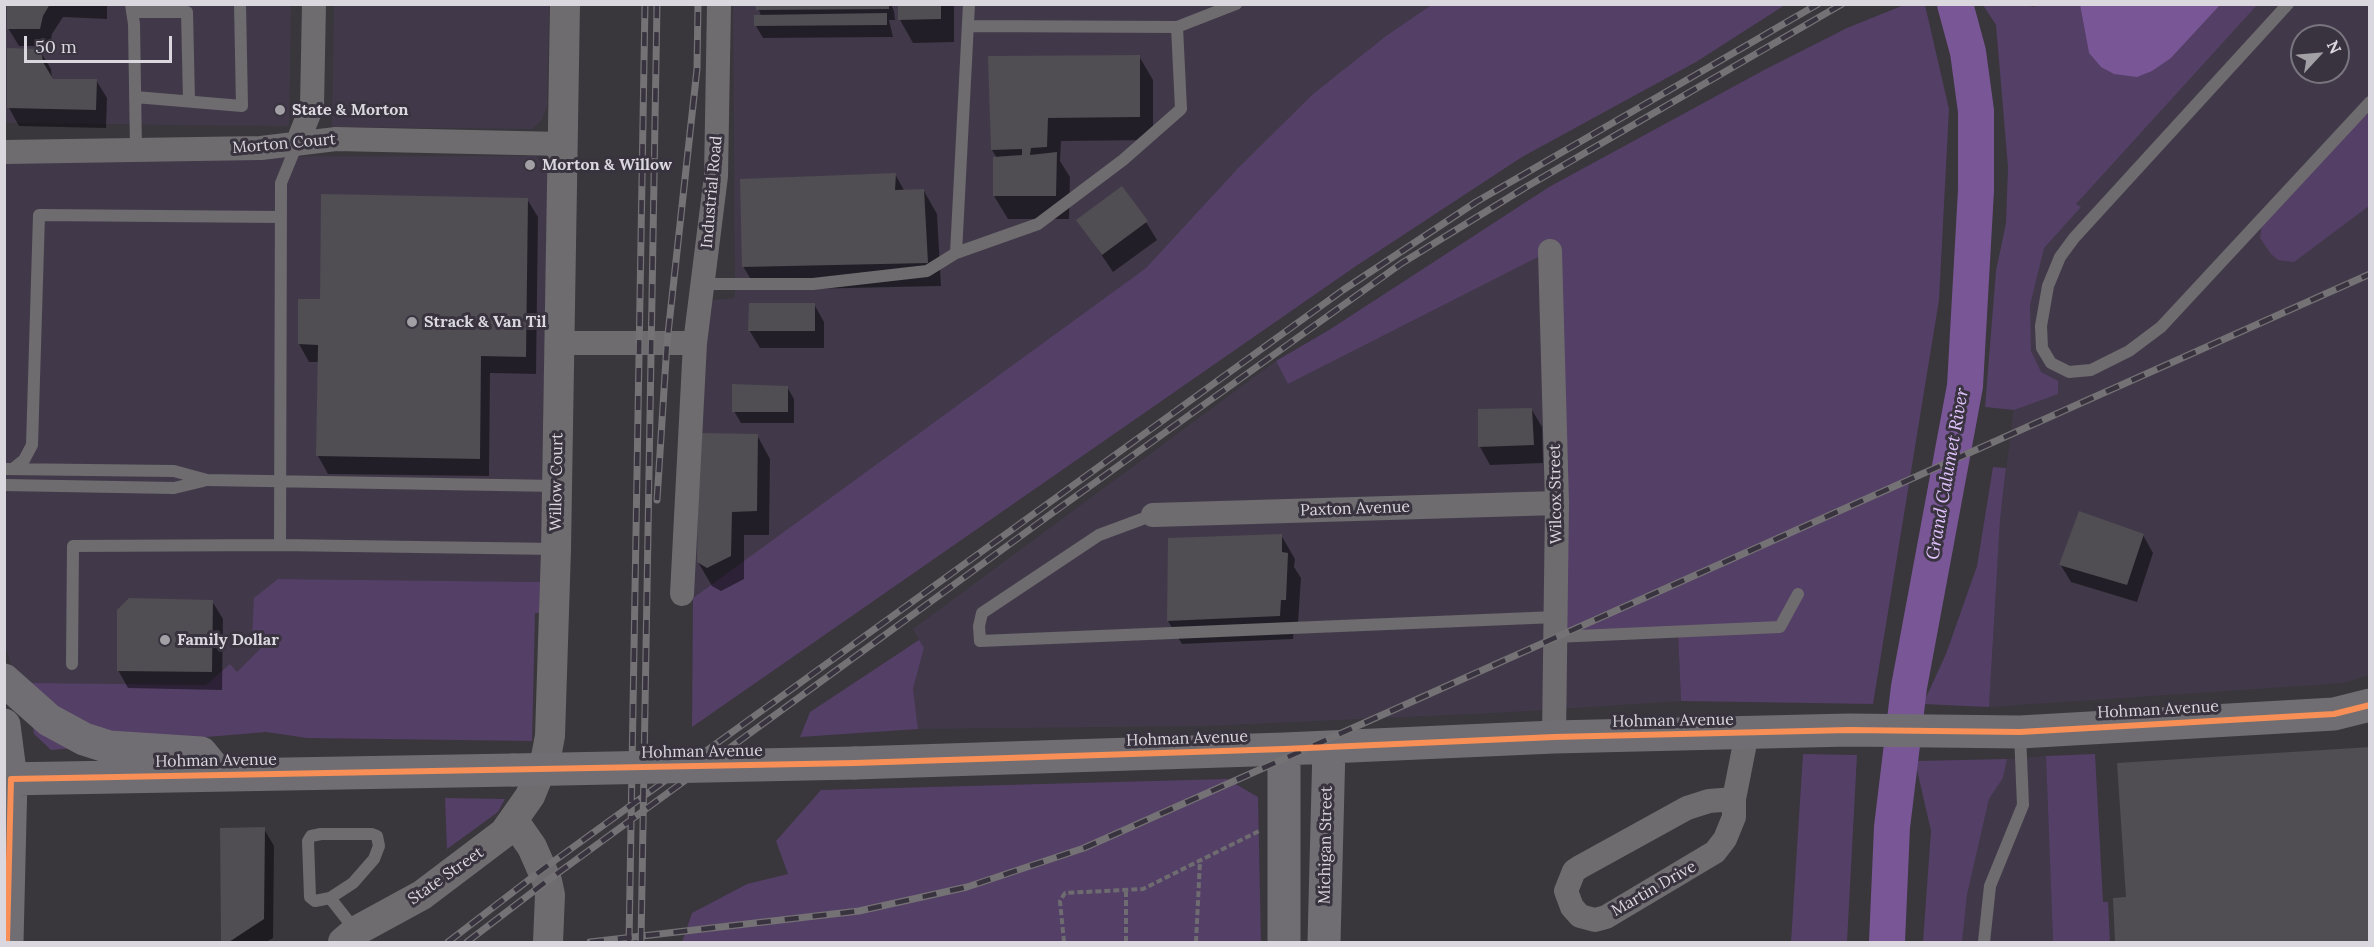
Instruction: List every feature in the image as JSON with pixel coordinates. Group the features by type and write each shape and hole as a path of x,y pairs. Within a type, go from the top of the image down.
{"main road":[{"path":"4,680 50,720 84,739 109,747 201,753 219,775"},
{"name":"Hohman Avenue","path":"8,779 855,763 1284,749 1554,737 1849,730 2020,732 2334,714 2370,705"},
{"path":"4,725 8,779 7,942"},
{"name":"Michigan Street","path":"1324,942 1329,747"},
{"path":"1284,749 1284,942"}],"street":[{"path":"297,144 312,106 314,4"},
{"name":"Willow Court","path":"514,821 537,779 550,736 556,549 565,4"},
{"name":"Industrial Road","path":"682,594 695,342 716,176 719,4"},
{"name":"Morton Court","path":"4,152 261,148 336,139 562,144"},
{"name":"Wilcox Street","path":"1550,251 1557,503 1554,737"},
{"path":"560,343 695,342"},
{"name":"Paxton Avenue","path":"1153,515 1557,503"},
{"name":"Martin Drive","path":"1734,799 1709,801 1687,808 1580,867 1568,881 1566,891 1572,907 1580,916 1595,920 1606,917 1704,861 1715,852 1725,839 1734,817 1734,799 1747,733"},
{"path":"514,821 532,847 547,881 550,895 548,942"},
{"name":"State Street","path":"349,937 422,895 493,843 514,821"}],"lane":[{"path":"135,97 242,106 240,4"},
{"path":"956,253 970,26 969,4"},
{"path":"970,26 1177,27 1236,4"},
{"path":"2288,4 2074,238 2060,257 2048,286 2041,326 2042,348 2051,363 2069,372 2091,370 2129,351 2161,327 2370,102"},
{"path":"136,149 131,8 187,12 189,101"},
{"path":"703,284 813,284 927,271 956,253 1038,224 1123,160 1181,109 1177,27"},
{"path":"280,545 281,183 297,144"},
{"path":"9,469 24,460 32,445 39,214 281,217"},
{"path":"9,469 174,471 207,480 557,486"},
{"path":"133,487 134,471"},
{"path":"4,485 174,488 207,480"},
{"path":"1153,515 1099,535 982,613 979,626 980,641 1555,627 1780,627 1798,594"},
{"path":"72,664 73,546 280,545 556,549"},
{"path":"1984,942 1990,886 2023,805 2020,732"},
{"path":"372,834 377,836 380,846 374,859 353,883 330,898 315,901 310,897 308,840 311,836 372,834"},
{"path":"330,898 349,937"}],"path":[{"path":"1064,942 1061,896 1068,891 1143,890 1262,829"},
{"path":"1196,942 1200,861"},
{"path":"1126,890 1126,942"}],"shaded area":[{"path":"1433,4 1785,5 1696,62 1522,157 1356,266 692,727 693,598 1146,268 1239,167 1313,94 1386,36"},
{"path":"2080,4 2220,5 2171,58 2152,71 2137,77 2114,74 2101,67 2089,53"},
{"path":"5,5 291,5 289,126 5,123"},
{"path":"334,5 549,5 547,107 541,121 532,129 332,127"},
{"path":"733,5 1433,5 1386,36 1313,94 1239,167 1146,268 693,598 697,405 708,301 735,298"},
{"path":"1904,5 1925,5 1949,109 1939,300 1873,704 1681,701 1678,632 1555,637 1550,251 1288,384 1276,361 1329,330 1549,187 1764,70 1847,28"},
{"path":"1983,5 2033,7 2080,5 2089,53 2101,67 2171,58 2220,5 2257,5 2076,204 2081,207 2044,248 2030,305 2031,351 2041,372 2058,381 2058,394 2014,410 1985,407 1996,271 2006,223 2008,167 1996,25"},
{"path":"1992,5 2369,5 2369,675 2344,683 1989,707 2000,520 2046,149"},
{"path":"2369,112 2369,206 2294,262 2278,260 2260,238 2263,218"},
{"path":"536,156 548,171 540,582 278,579 261,648 237,672 230,664 206,685 18,684 4,643 4,160 15,157"},
{"path":"1550,251 1678,632 1681,701 1513,712 1205,726 918,729 913,689 924,649 913,629 1276,361 1288,384"},
{"path":"1993,467 2006,468 2000,520 1989,707 1923,704 1946,654 1977,566"},
{"path":"278,579 540,582 539,613 535,613 532,741 307,738 266,732 51,750 34,734 26,683 206,685 230,664 237,672 261,648 252,639 254,598"},
{"path":"919,640 924,648 913,689 918,729 800,737 810,712"},
{"path":"1803,754 1857,755 1847,942 1791,942"},
{"path":"2095,754 2103,902 2108,902 2110,942 2053,942 2046,756"},
{"path":"2046,756 2053,942 1962,942 1967,895 1989,799 2003,778 2007,759"},
{"path":"2007,759 2003,778 1989,799 1967,895 1962,942 1923,942 1931,831 1915,761"},
{"path":"1227,779 1258,797 1261,942 682,942 692,913 747,884 788,874 776,841 821,790"},
{"path":"445,798 505,799 498,812 447,849"}],"building":[{"path":"7,4 50,4 43,16 40,29 7,29"},
{"path":"755,4 889,4 889,9 756,10"},
{"path":"898,4 941,4 941,19 898,20"},
{"path":"887,13 887,25 754,26 754,15"},
{"path":"7,48 41,49 43,62 53,79 97,79 96,110 7,108"},
{"path":"1140,55 1140,117 1048,118 1047,147 1031,148 1030,155 1057,152 1056,196 993,196 993,157 1022,155 1022,149 991,150 988,56"},
{"path":"896,173 895,190 924,189 928,263 742,267 740,179"},
{"path":"1122,186 1148,221 1102,255 1076,220"},
{"name":"Strack & Van Til","path":"321,194 528,198 526,357 481,356 480,459 316,456 318,345 298,344 298,299 320,299"},
{"path":"749,303 815,303 815,331 748,331"},
{"path":"732,384 788,386 788,412 732,412"},
{"path":"1532,408 1534,445 1478,447 1478,409"},
{"path":"699,433 758,434 757,511 732,512 731,556 707,568 697,562"},
{"path":"2079,511 2144,534 2127,585 2059,565"},
{"path":"1282,534 1282,552 1288,553 1286,600 1281,600 1280,616 1167,621 1168,538"},
{"name":"Family Dollar","path":"129,598 213,600 212,672 117,671 117,610"},
{"path":"2370,747 2370,942 2115,942 2113,898 2126,897 2117,763"},
{"path":"265,827 264,919 229,942 221,942 220,828"}],"waterway":[{"name":"Grand Calumet River","path":"1887,942 1892,827 1909,687 1965,386 1976,190 1976,111 1968,52 1955,4"}],"railway":[{"path":"629,942 645,4"},
{"path":"641,942 657,4"},
{"path":"657,500 667,343 697,69 698,4"},
{"path":"448,942 543,869 1343,290 1476,202 1818,4"},
{"path":"467,942 547,881 1051,514 1402,263 1526,187 1842,4"},
{"path":"590,942 859,911 967,887 1084,848 2370,274"}],"cycle path":[{"path":"7,942 11,779 855,763 1284,749 1554,737 1849,730 2020,732 2334,714 2370,705"}],"place":[{"name":"State & Morton","path":"280,110"},
{"name":"Morton & Willow","path":"530,165"},
{"name":"Strack & Van Til","path":"412,322"},
{"name":"Family Dollar","path":"165,640"}]}
